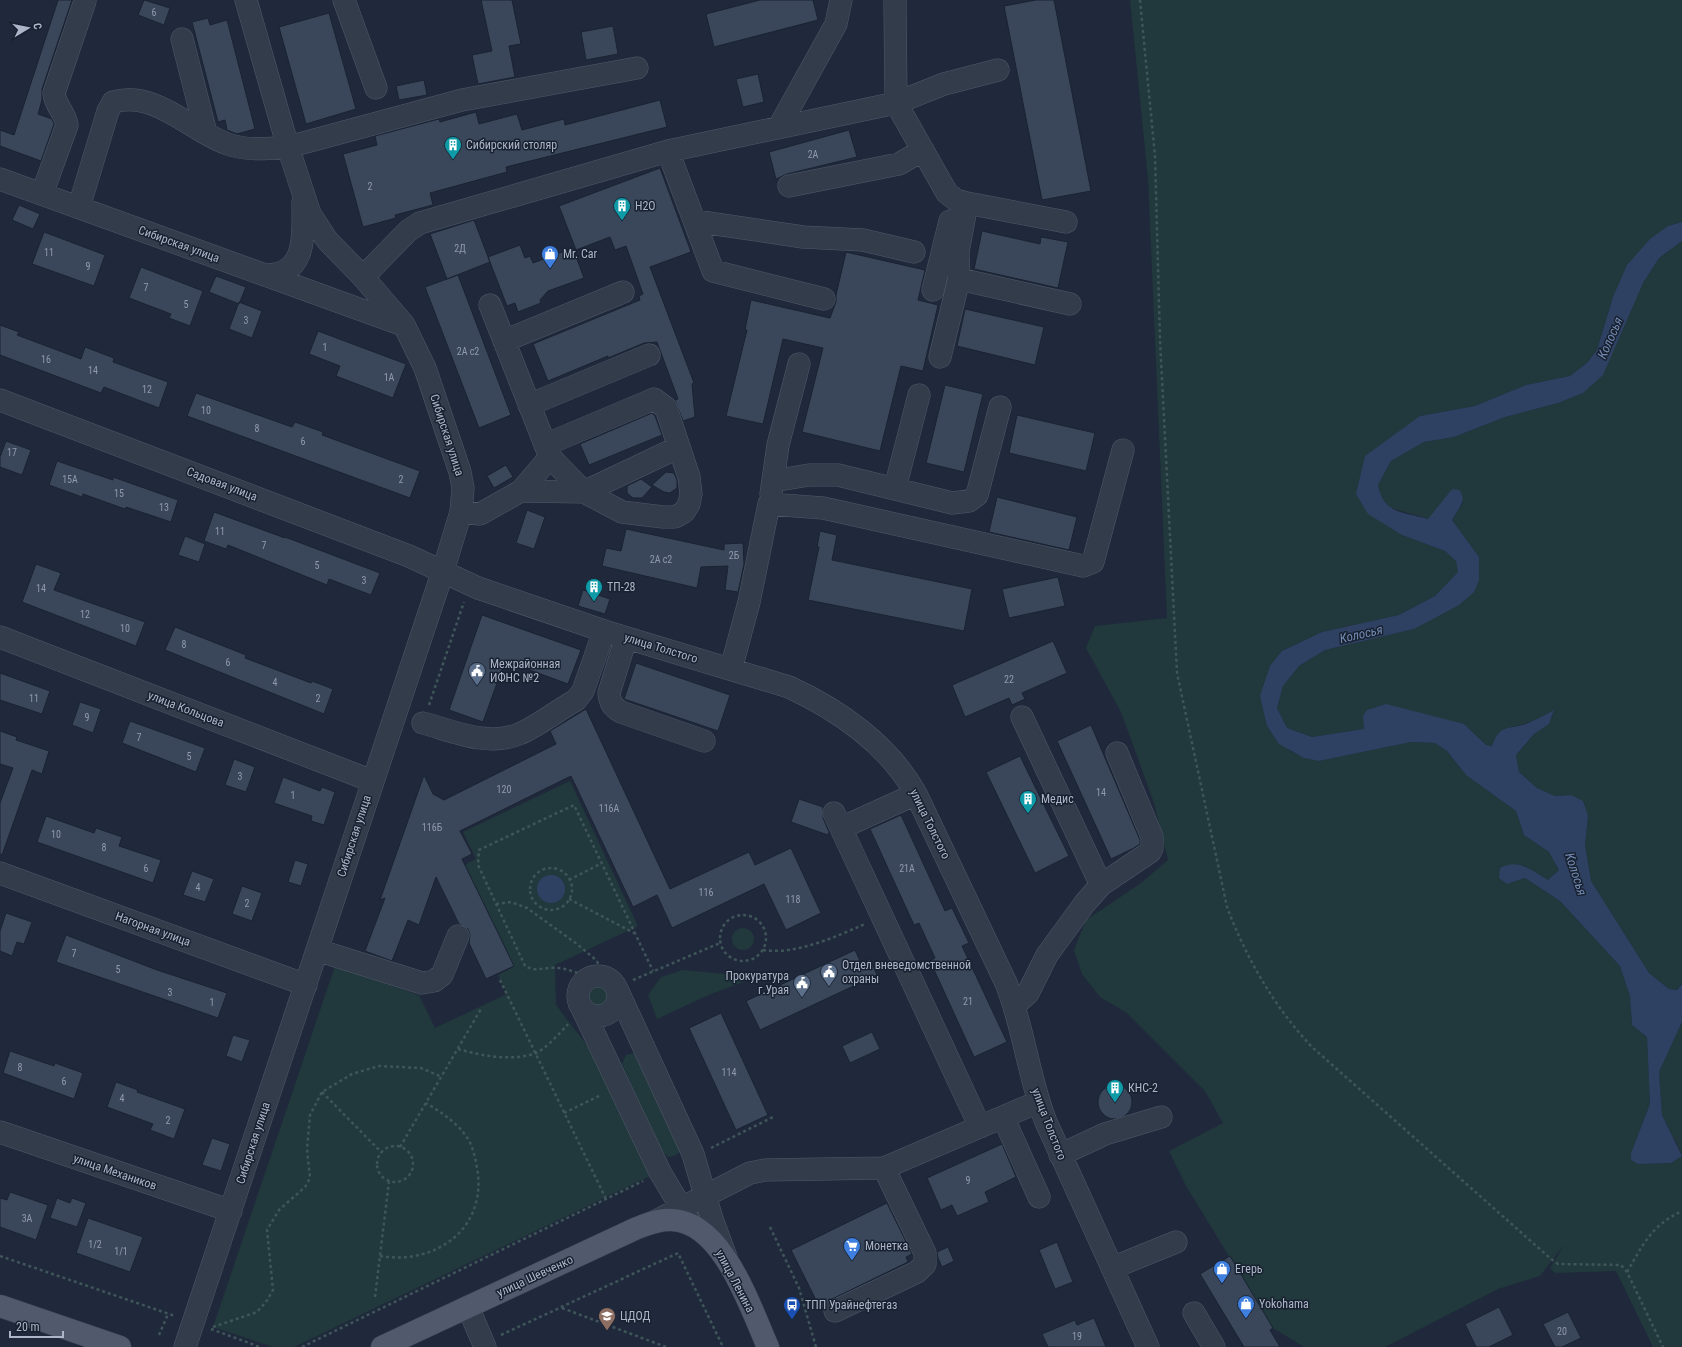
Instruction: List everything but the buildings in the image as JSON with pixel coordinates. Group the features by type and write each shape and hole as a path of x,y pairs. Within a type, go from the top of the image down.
{"main road":[{"name":"улица Шевченко","path":"382,1347 637,1228 656,1221 673,1220 686,1216"},
{"name":"улица Ленина","path":"686,1216 719,1248 728,1262 768,1347"},
{"path":"0,1306 120,1347"}],"street":[{"name":"Сибирская улица","path":"184,1347 306,985 372,781 462,512 463,488 460,472 425,368 404,325 318,228 303,195 246,0"},
{"path":"344,0 376,88"},
{"path":"779,127 836,24 841,0"},
{"path":"895,0 896,103 947,193 961,202 1066,222"},
{"path":"42,194 67,125 66,116 55,101 54,93 85,1"},
{"path":"182,39 206,134"},
{"path":"79,207 108,111 113,102 123,99 147,102 159,107 224,143 244,148 288,147 462,100 637,68"},
{"path":"363,277 408,231 420,223 668,151 896,103 938,86 998,70"},
{"path":"789,186 899,164 923,150"},
{"path":"668,151 713,271 824,299"},
{"name":"Сибирская улица","path":"0,179 404,325"},
{"path":"265,275 280,274 287,271 297,259 303,230 303,195"},
{"path":"940,357 959,279 958,252 961,202"},
{"path":"933,290 961,202"},
{"path":"694,221 802,237 863,240 914,252"},
{"path":"959,279 1070,304"},
{"path":"504,341 623,292"},
{"path":"462,512 480,514 521,491 547,451 654,399 666,408 680,447 689,477 692,494 689,504 684,512 675,517 622,512 584,492 547,451 490,304"},
{"path":"529,405 649,355"},
{"path":"731,669 749,602 769,504 778,445 799,364"},
{"path":"895,488 919,395"},
{"name":"Садовая улица","path":"0,400 347,532 443,571"},
{"path":"773,481 809,475 838,475 952,503 969,501 977,495 1000,407"},
{"path":"521,491 584,492 680,447"},
{"path":"769,504 823,508 1083,566 1093,562 1123,450"},
{"name":"улица Толстого","path":"443,571 478,588 604,631 789,687 811,698 835,713 892,758 906,776 916,794 1006,983 1015,1005 1038,1102 1060,1155 1148,1347"},
{"path":"423,723 487,739 519,734 576,700 583,691 604,631"},
{"name":"улица Кольцова","path":"0,637 372,781"},
{"path":"626,638 609,693 610,701 614,708 620,712 704,741"},
{"path":"1022,717 1101,885"},
{"path":"1015,1005 1028,992 1048,955 1085,903 1101,885 1150,852 1152,848 1152,836 1117,753"},
{"path":"916,794 838,820 980,1127"},
{"name":"Нагорная улица","path":"0,873 306,985"},
{"path":"317,950 422,983 434,981 442,975 458,936"},
{"path":"580,1004 584,1011 591,1015 599,1016 607,1014 613,1009 617,1002 618,995 604,981 583,982 579,989 578,997 580,1004 660,1172 686,1216 705,1196 750,1173 765,1170 884,1168 1038,1102"},
{"path":"604,981 694,1156 712,1219 728,1262"},
{"path":"1003,1117 1039,1197"},
{"path":"1060,1155 1105,1134 1161,1117"},
{"name":"улица Механиков","path":"0,1132 230,1211"},
{"path":"836,1311 917,1272 925,1264 925,1253 884,1168"},
{"path":"1112,1268 1176,1242"},
{"path":"468,1307 484,1345"},
{"path":"1194,1313 1214,1347"}],"path":[{"path":"1140,0 1155,156 1160,340 1177,674 1227,907 1236,932 1290,1024 1312,1047 1551,1259 1558,1264 1621,1265 1627,1272 1663,1347"},
{"path":"653,971 574,805 479,850 478,865 525,966 538,970 558,968 604,981 653,971 720,943"},
{"path":"569,880 602,863"},
{"path":"545,869 558,869 563,872 569,880 572,889 570,898 562,907 548,910 536,903 530,890 534,877 545,869"},
{"path":"570,898 636,934"},
{"path":"496,904 511,902 527,908 559,930 596,960 604,981"},
{"path":"749,916 755,918 764,929 766,944 763,950 751,960 735,960 728,956 720,943 720,934 728,921 734,917 749,916"},
{"path":"763,950 778,952 795,950 841,934 882,916"},
{"path":"500,980 606,1199"},
{"path":"458,1049 489,1057 512,1057 535,1053 558,1036 578,1011 580,1004"},
{"path":"400,1148 480,1009"},
{"path":"260,1347 208,1328 257,1312 266,1302 273,1290 267,1230 279,1210 305,1187 310,1178 306,1149 310,1115 322,1092 352,1074 379,1066 421,1068 442,1077"},
{"path":"564,1113 619,1086"},
{"path":"322,1092 382,1153"},
{"path":"380,1256 402,1258 436,1251 456,1238 472,1213 479,1187 476,1161 468,1139 450,1119 426,1103"},
{"path":"694,1156 775,1116"},
{"path":"388,1148 400,1148 409,1154 412,1159 412,1170 406,1179 394,1182 383,1178 377,1168 382,1153 388,1148"},
{"path":"302,1347 660,1172"},
{"path":"375,1297 388,1181"},
{"path":"1627,1272 1648,1235 1666,1219 1682,1210"},
{"path":"770,1227 799,1288 816,1347"},
{"path":"484,1345 678,1253 723,1347"},
{"path":"0,1256 193,1322"},
{"path":"562,1308 666,1347"},
{"path":"159,1335 168,1314"}],"green space":[{"path":"1130,0 1682,0 1682,222 1668,226 1613,297 1597,350 1587,363 1570,376 1526,385 1475,406 1420,416 1356,494 1402,535 1445,551 1456,561 1458,572 1435,596 1399,615 1322,632 1282,651 1267,726 1272,734 1289,750 1302,757 1319,761 1411,742 1435,743 1447,751 1466,775 1516,811 1524,835 1549,852 1559,870 1548,880 1523,865 1507,884 1525,878 1560,901 1620,966 1630,996 1632,1025 1647,1037 1650,1104 1631,1153 1638,1164 1671,1163 1682,1156 1682,1347 1653,1347 1616,1271 1555,1273 1550,1268 1564,1245 1540,1276 1498,1289 1385,1347 1304,1347 1273,1328 1186,1186 1169,1151 1223,1123 1205,1091 1127,1013 1100,997 1082,974 1074,950 1086,920 1141,883 1168,860 1154,803 1121,712 1086,648 1095,626 1167,618 1148,179"},
{"path":"1682,241 1682,983 1677,990 1669,989 1649,973 1591,881 1585,845 1588,816 1571,795 1555,796 1537,788 1519,772 1516,755 1534,734 1549,724 1554,711 1528,723 1504,729 1498,735 1493,746 1486,745 1464,724 1363,716 1365,729 1312,737 1287,728 1277,708 1283,686 1299,666 1325,650 1414,629 1479,557 1452,520 1463,503 1452,489 1429,519 1391,508 1381,498 1378,485 1391,461 1424,442 1454,437 1505,417 1558,403 1583,393 1643,283 1659,258"},
{"path":"570,781 638,926 555,965 556,1005 600,1062 654,1174 294,1347 273,1347 213,1327 335,966 419,995 435,1028 507,994 498,975 513,967 465,865 476,859 463,832"},
{"path":"739,928 747,928 754,935 754,943 747,950 739,950 732,943 732,935"},
{"path":"683,970 757,977 711,994 657,1019 648,995 661,977"},
{"path":"598,983 602,984 608,990 608,998 602,1004 598,1005 594,1004 588,998 587,994 588,990 594,984"},
{"path":"1682,1022 1682,1154 1662,1115 1659,1072"},
{"path":"634,1053 682,1147 675,1155 668,1157 660,1149 622,1064 626,1055"}],"water":[{"name":"Колосья","path":"1682,222 1682,241 1659,258 1643,283 1603,375 1583,393 1558,403 1505,417 1454,437 1424,442 1391,461 1378,485 1385,502 1396,510 1428,519 1452,489 1459,490 1462,494 1463,498 1461,505 1452,520 1479,557 1479,580 1474,592 1459,605 1414,629 1325,650 1299,666 1283,686 1277,708 1287,728 1312,737 1364,729 1363,716 1367,710 1386,704 1464,724 1486,745 1492,746 1501,731 1526,724 1554,710 1549,724 1534,734 1516,755 1519,772 1537,788 1555,796 1571,795 1583,801 1588,816 1585,845 1591,881 1649,973 1669,989 1677,990 1682,984 1682,1022 1659,1072 1662,1115 1682,1156 1671,1163 1638,1164 1631,1160 1631,1153 1650,1104 1647,1037 1632,1025 1630,996 1620,966 1560,901 1525,878 1507,884 1499,878 1500,868 1513,864 1525,866 1548,880 1559,870 1549,852 1524,835 1516,811 1466,775 1447,751 1435,743 1411,742 1319,761 1304,758 1279,744 1267,726 1260,696 1270,666 1282,651 1322,632 1399,615 1435,596 1458,572 1456,561 1445,551 1402,535 1368,514 1356,494 1365,456 1420,416 1475,406 1526,385 1570,376 1587,363 1597,350 1613,297 1627,265 1650,239 1668,226"},
{"path":"551,875 561,879 565,889 561,899 551,903 541,899 537,889 541,879"}],"place":[{"name":"Сибирский столяр","path":"453,160"},
{"name":"Н2О","path":"622,221"},
{"name":"Mr. Car","path":"550,269"},
{"name":"ТП-28","path":"594,602"},
{"name":"Межрайонная ИФНС №2","path":"477,686"},
{"name":"Медис","path":"1028,814"},
{"name":"Отдел вневедомственной охраны","path":"829,987"},
{"name":"Прокуратура г.Урая","path":"802,998"},
{"name":"КНС-2","path":"1115,1103"},
{"name":"Монетка","path":"852,1261"},
{"name":"Егерь","path":"1222,1284"},
{"name":"Yokohama","path":"1246,1319"},
{"name":"ТПП Урайнефтегаз","path":"792,1320"},
{"name":"ЦДОД","path":"607,1331"}]}
